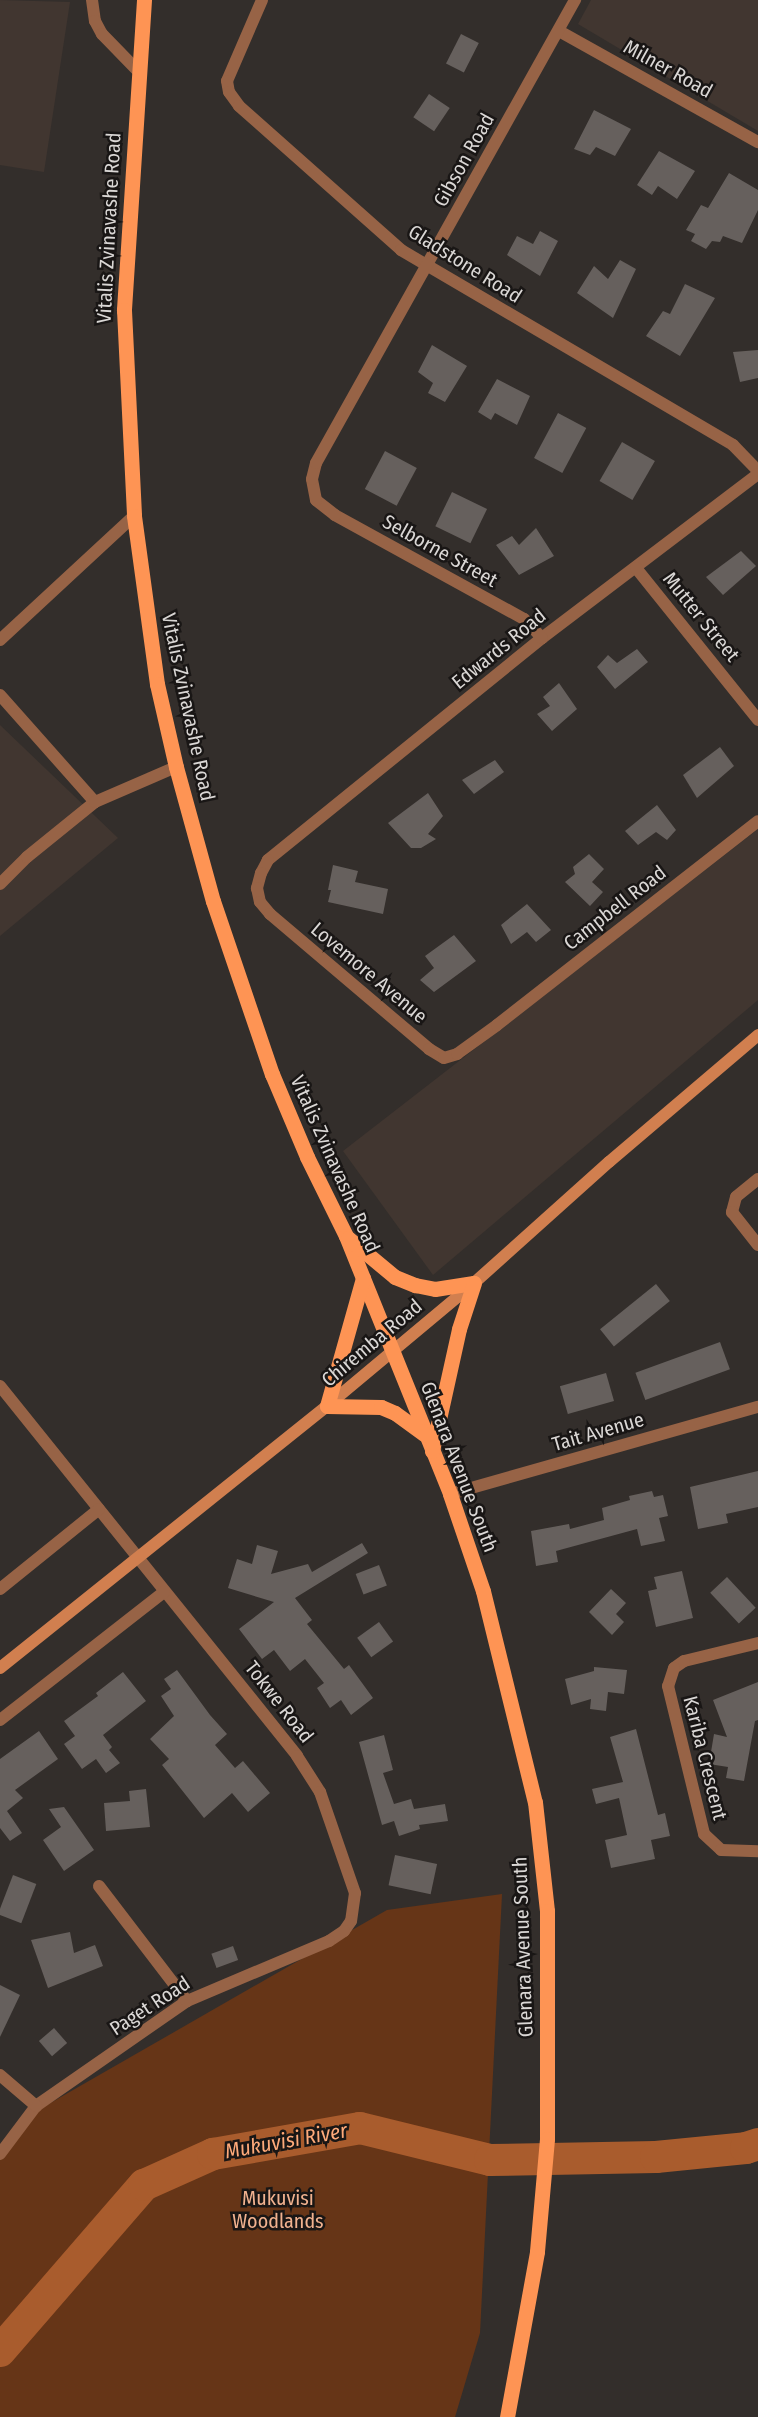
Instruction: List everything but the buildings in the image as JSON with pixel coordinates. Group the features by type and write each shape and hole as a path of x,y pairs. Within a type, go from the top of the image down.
{"main road":[{"name":"Vitalis Zvinavashe Road","path":"144,0 124,310 134,516 157,684 176,767 213,901 272,1074 346,1236 392,1351"},
{"name":"Chiremba Road","path":"0,1668 327,1407 474,1283 609,1162 758,1035"},
{"path":"346,1236 394,1277 415,1285 435,1289 474,1283 459,1329 432,1451"},
{"path":"363,1278 327,1407 381,1407 395,1413 424,1434"},
{"name":"Glenara Avenue South","path":"392,1351 450,1494 499,1645 536,1802 548,1923 547,2139 535,2261 507,2417"}],"street":[{"path":"92,0 95,21 102,34 139,72"},
{"name":"Gladstone Road","path":"262,0 227,81 229,92 239,106 392,243 427,267 733,445 758,472"},
{"name":"Gibson Road","path":"316,500 312,479 316,463 575,0"},
{"name":"Milner Road","path":"559,31 758,142"},
{"name":"Edwards Road","path":"268,860 542,638 758,472"},
{"name":"Selborne Street","path":"316,500 335,515 524,619 542,638"},
{"path":"0,640 134,516"},
{"name":"Mutter Street","path":"636,568 758,720"},
{"path":"0,696 95,802"},
{"path":"0,884 27,857 95,802 176,767"},
{"name":"Campbell Road","path":"497,1025 758,821"},
{"name":"Lovemore Avenue","path":"268,860 257,888 260,902 270,914 429,1049 444,1058 457,1054 497,1025"},
{"path":"758,1179 736,1197 732,1212 758,1245"},
{"name":"Tokwe Road","path":"0,1386 138,1556 164,1592 264,1712 320,1792 355,1893"},
{"name":"Tait Avenue","path":"450,1494 758,1407"},
{"path":"0,1589 99,1509"},
{"path":"0,1720 164,1592"},
{"name":"Kariba Crescent","path":"758,1643 684,1661 674,1668 668,1686 704,1834 721,1850 758,1851"},
{"path":"99,1886 187,2001"},
{"name":"Paget Road","path":"0,2154 36,2106 187,2001 329,1941 344,1931 351,1921 355,1893"},
{"path":"0,2075 36,2106"}],"shaded area":[{"path":"0,0 70,2 44,172 0,165"},
{"path":"591,0 758,0 758,131 578,24"},
{"path":"0,725 118,838 0,936"},
{"path":"758,829 758,1000 433,1275 343,1151"}],"green space":[{"name":"Mukuvisi Woodlands","path":"502,1894 480,2333 455,2417 0,2417 0,2158 33,2113 387,1910"}],"waterway":[{"name":"Mukuvisi River","path":"0,2351 144,2185 213,2154 360,2128 490,2160 656,2157 746,2148 758,2144"}]}
